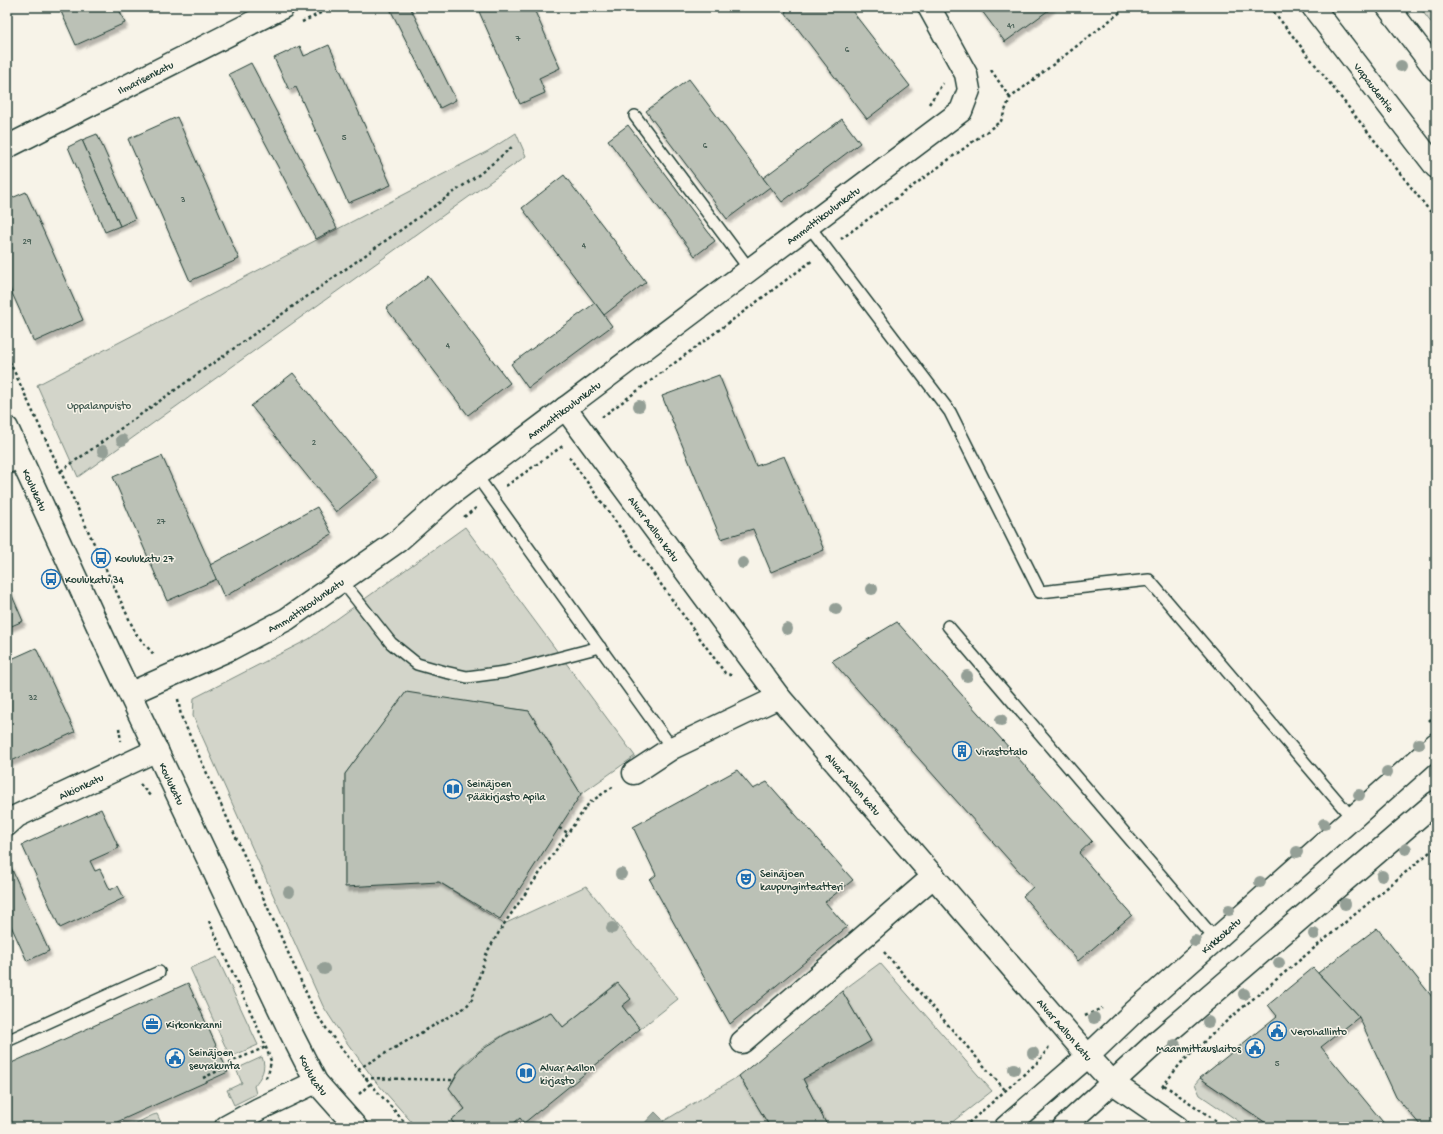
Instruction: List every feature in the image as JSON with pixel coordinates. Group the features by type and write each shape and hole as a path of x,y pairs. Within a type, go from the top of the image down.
{"street":[{"name":"Ilmarisenkatu","path":"7,146 283,7"},
{"name":"Ammattikoulunkatu","path":"131,693 230,650 287,619 342,582 398,541 451,494 961,111 970,90 966,74 929,7"},
{"name":"Vapaudentie","path":"1313,7 1436,167"},
{"path":"1388,7 1436,70"},
{"name":"Alvar Aallon katu","path":"565,408 779,697 1088,1056 1113,1083 1177,1127"},
{"name":"Koulukatu","path":"7,428 14,459 131,693 243,934 316,1082 356,1127"},
{"path":"634,773 672,748 779,697"},
{"name":"Kirkkokatu","path":"1006,1127 1088,1056 1135,1012 1436,744"},
{"name":"Alkionkatu","path":"7,825 17,816 157,750"},
{"path":"1064,1127 1159,1040 1436,802"},
{"path":"742,1042 934,876"},
{"path":"226,1127 272,1102 316,1082"}],"lane":[{"path":"635,116 750,270"},
{"path":"809,226 950,412 1040,592 1149,580 1352,818"},
{"path":"476,475 672,748"},
{"path":"342,582 391,643 417,664 445,672 467,677 505,672 600,647"},
{"path":"948,626 1216,940"},
{"path":"7,1041 159,972"}],"path":[{"path":"1270,7 1436,219"},
{"path":"928,105 944,80"},
{"path":"61,471 481,173 512,147"},
{"path":"7,356 136,634 156,657 163,654"},
{"path":"167,677 178,700 181,716 315,1012 334,1041 409,1127"},
{"path":"118,724 119,738 130,763 139,782 154,802"},
{"path":"358,1069 466,1007 472,999 487,952 588,803 634,773"},
{"path":"559,828 568,833"},
{"path":"1148,1107 1181,1063 1230,1018 1436,847"},
{"path":"206,916 271,1061 269,1071 263,1083 272,1102"},
{"path":"860,940 870,954 883,951 1006,1091"},
{"path":"203,1078 222,1069 232,1061 266,1047"},
{"path":"365,1078 454,1080"},
{"path":"1164,1085 1225,1127"}],"green space":[{"path":"1419,7 1436,7 1436,29"},
{"name":"Uppalanpuisto","path":"516,133 526,156 78,477 37,385 488,151"},
{"path":"465,527 635,756 581,794 529,711 406,693 345,774 345,886 439,882 504,924 586,886 678,999 640,1029 622,1006 630,999 617,983 563,1027 551,1012 514,1029 488,1044 458,1072 449,1088 465,1109 451,1120 457,1127 416,1127 376,1082 345,1040 323,1006 193,716 194,698 309,639"},
{"path":"217,957 258,1045 230,1057 190,968"},
{"path":"880,963 992,1091 946,1127 828,1127 803,1079 871,1041 842,991"},
{"path":"262,1057 264,1069 254,1086 256,1094 234,1105 227,1090 242,1083 236,1069"},
{"path":"739,1076 770,1127 658,1127 664,1121"},
{"path":"1200,1078 1272,1127 1247,1127 1200,1095 1195,1084"},
{"path":"157,1114 163,1127 128,1127 153,1115"}],"shaded area":[{"path":"655,1112 664,1121 658,1127 641,1127"}],"building":[{"path":"59,7 118,7 125,23 76,45"},
{"path":"389,7 410,7 456,100 440,108"},
{"path":"477,7 533,7 560,68 539,78 545,93 520,104"},
{"path":"791,7 849,7 910,86 867,119 785,12"},
{"path":"979,7 1053,7 1005,42"},
{"path":"329,45 391,185 348,203 296,87 289,90 274,58 300,46 304,56"},
{"path":"251,63 337,228 316,239 229,74"},
{"path":"689,79 770,187 727,219 646,111"},
{"path":"177,117 239,259 190,281 128,139"},
{"path":"842,119 860,143 782,202 763,178"},
{"path":"628,125 715,241 695,256 608,140"},
{"path":"97,134 135,219 120,226 82,140"},
{"path":"82,140 120,226 105,232 68,147"},
{"path":"564,175 646,282 604,315 522,208"},
{"path":"26,192 83,320 34,342 7,282 7,200"},
{"path":"428,276 510,383 468,415 386,308"},
{"path":"595,303 612,326 528,388 511,364"},
{"path":"293,373 378,478 336,512 251,406"},
{"path":"719,375 756,466 784,456 824,550 771,572 753,529 721,539 662,396"},
{"path":"162,456 217,579 167,601 113,477"},
{"path":"317,507 332,534 224,597 210,565"},
{"path":"7,584 23,621 7,628"},
{"name":"Virastotalo","path":"897,622 1092,841 1079,853 1132,915 1078,961 1023,896 1033,887 832,661"},
{"path":"36,648 75,732 7,763 7,661"},
{"path":"406,692 529,711 581,794 500,919 439,882 345,887 345,774"},
{"path":"737,770 753,789 767,782 853,880 825,902 847,927 730,1024 650,880 656,875 633,827"},
{"path":"101,809 119,848 90,861 95,871 100,869 110,890 118,886 124,898 60,928 22,845"},
{"path":"9,863 49,951 27,961 7,917 7,864"},
{"path":"1377,928 1433,998 1436,1005 1436,1127 1422,1127 1396,1097 1359,1017 1318,973"},
{"path":"1313,968 1359,1017 1321,1047 1387,1127 1272,1127 1200,1078 1277,1016 1268,1005"},
{"name":"Kirkonkranni","path":"188,983 228,1072 106,1127 7,1127 7,1065"},
{"path":"618,983 631,999 622,1006 640,1029 524,1123 520,1118 509,1127 457,1127 451,1120 465,1109 449,1088 459,1071 479,1052 504,1035 551,1012 563,1027"},
{"path":"842,991 871,1041 803,1079 828,1127 770,1127 739,1076"}],"place":[{"name":"Koulukatu 27","path":"101,558"},
{"name":"Koulukatu 34","path":"51,579"},
{"name":"Virastotalo","path":"962,751"},
{"name":"Seinäjoen Pääkirjasto Apila","path":"453,789"},
{"name":"Seinäjoen kaupunginteatteri","path":"746,879"},
{"name":"Kirkonkranni","path":"152,1024"},
{"name":"Verohallinto","path":"1277,1031"},
{"name":"Maanmittauslaitos","path":"1255,1048"},
{"name":"Seinäjoen seurakunta","path":"175,1058"},
{"name":"Alvar Aallon kirjasto","path":"526,1073"}]}
